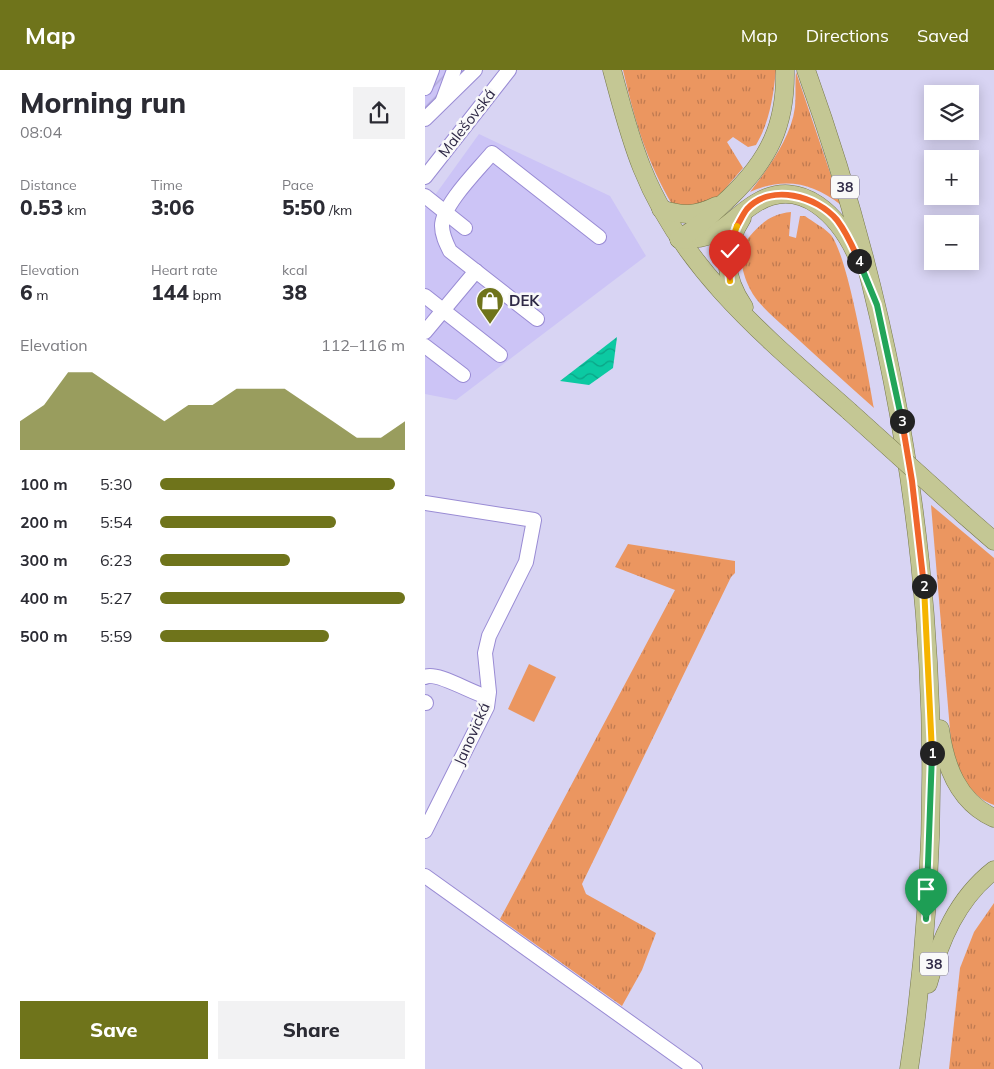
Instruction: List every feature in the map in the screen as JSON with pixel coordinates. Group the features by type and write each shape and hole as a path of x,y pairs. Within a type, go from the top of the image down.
{"main road":[{"path":"679,239 716,213 759,165 774,139 784,106 785,70"},
{"name":"38","path":"806,70 841,173 877,305 893,373 912,481 929,657 942,743 949,770 969,800 980,811 994,818"},
{"path":"615,75 632,144 661,209 679,239 709,279 760,331 994,541"},
{"name":"38","path":"679,239 695,240 711,236 762,200 784,195 799,196 826,210 836,219 847,236 877,305"},
{"path":"661,209 674,214 690,215 706,211 727,200"},
{"path":"747,209 730,240 727,262 734,290 760,331"},
{"name":"38","path":"909,1069 926,919 931,819 929,657"},
{"name":"38","path":"914,1035 937,953 944,936 967,898 994,870"}],"street":[{"path":"425,88 432,70"},
{"path":"440,106 454,70"},
{"path":"425,119 475,70"},
{"name":"Malešovská","path":"425,177 509,70"},
{"path":"537,319 450,251 445,241 442,225 445,212 492,153 599,237"},
{"path":"425,196 465,228"},
{"path":"425,332 476,271"},
{"path":"425,296 500,355"},
{"path":"425,346 463,374"},
{"name":"Janovická","path":"425,503 534,520 526,562 489,636 485,653 487,707 425,830"},
{"path":"425,677 429,675 438,676 475,694 488,698"},
{"path":"425,876 695,1069"}],"shaded area":[{"path":"425,70 480,70 425,124"},
{"name":"DEK","path":"479,134 610,196 646,256 456,400 425,394 425,209"}],"green space":[{"path":"623,70 776,70 768,118 756,145 748,147 733,137 727,142 743,168 718,197 693,209 673,206 655,173 642,140"},
{"path":"796,72 841,205 819,191 797,184 774,184 750,192 772,162 789,130 795,107"},
{"path":"791,212 789,236 796,238 800,216 805,216 830,234 837,246 850,289 874,408 768,312 753,295 747,283 742,262 743,248 746,242 763,223 778,215"},
{"path":"931,505 994,558 994,805 984,801 970,788 960,771 951,742"},
{"path":"628,544 735,561 735,573 731,577 582,884 586,894 656,933 642,970 622,1006 500,919 675,590 615,567"},
{"path":"529,664 556,677 534,722 508,709"},
{"path":"994,903 994,1069 949,1069 960,968 974,932"}],"water":[{"path":"617,337 613,368 589,385 560,381"}],"place":[{"name":"DEK","path":"490,325"}],"route":[{"path":"730,281 727,262 730,240 747,209 755,203 776,195 799,196 826,210 836,219 847,236 877,305 893,373 912,481 927,626 932,768 926,919"}]}
